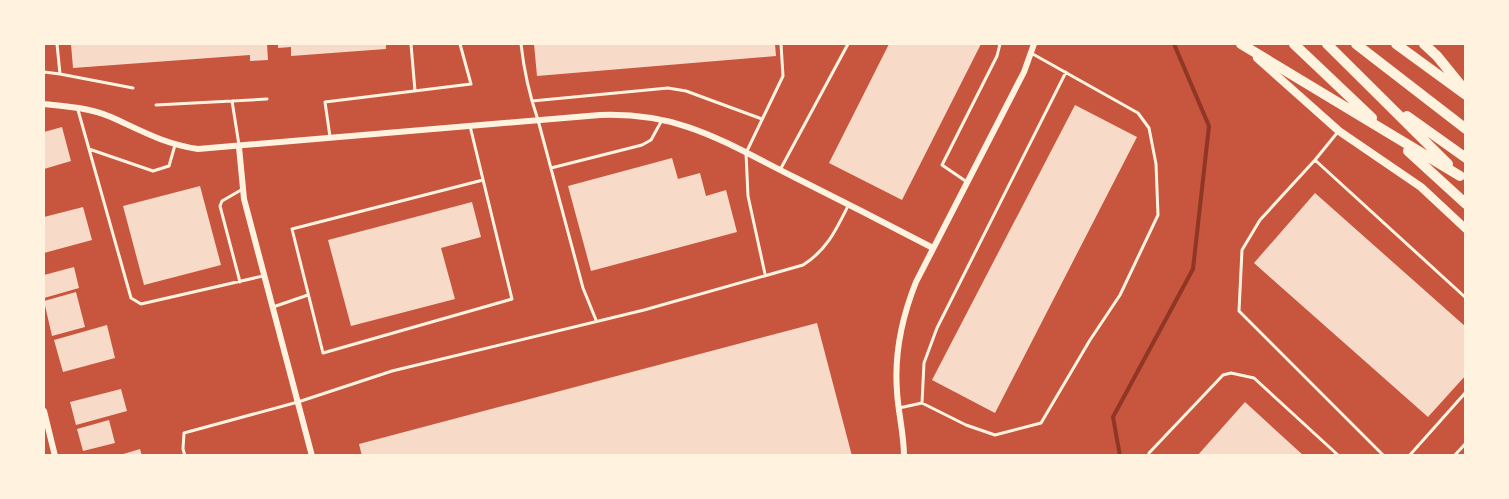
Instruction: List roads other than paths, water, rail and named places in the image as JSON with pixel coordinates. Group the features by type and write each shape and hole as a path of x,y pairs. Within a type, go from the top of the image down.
{"highway":[{"path":"1241,44 1463,179"},
{"path":"1294,44 1466,204"},
{"path":"1318,44 1411,119 1466,158"},
{"path":"1327,44 1463,179"},
{"path":"1356,44 1466,129"},
{"path":"1396,44 1466,93"},
{"path":"1424,44 1437,56 1466,93"}],"main road":[{"path":"1241,44 1340,130 1421,187 1466,229"}],"street":[{"path":"904,456 896,370 902,325 916,282 1024,72 1034,44"},
{"path":"44,104 77,108 110,117 149,136 175,145 198,149 623,114 662,118 700,130 933,248"},
{"path":"239,147 243,189 312,456"},
{"path":"44,411 55,456"}],"lane":[{"path":"57,44 60,74"},
{"path":"411,44 415,91"},
{"path":"330,139 326,102 471,84 460,44"},
{"path":"521,44 524,71 532,101 584,288 596,320"},
{"path":"765,274 748,196 746,153 783,76 781,44"},
{"path":"780,170 848,44"},
{"path":"967,182 942,165 997,56 1000,44"},
{"path":"899,408 922,403 966,425 995,435 1041,423 1090,340 1120,295 1158,215 1155,164 1149,128 1138,113 1031,53"},
{"path":"44,72 133,88"},
{"path":"922,403 924,363 937,328 1066,72"},
{"path":"532,101 668,88 686,91 762,119"},
{"path":"156,105 267,99"},
{"path":"232,101 239,147"},
{"path":"77,108 131,298 141,304 265,276"},
{"path":"551,168 642,145 651,140 662,118"},
{"path":"470,126 512,299 323,352 292,230 483,180"},
{"path":"1340,130 1260,220 1242,250 1239,311 1384,456"},
{"path":"89,149 153,171 169,166 175,145"},
{"path":"1315,160 1466,298"},
{"path":"240,282 220,206 222,201 243,189"},
{"path":"185,456 184,433 298,402 393,371 644,310 803,265 816,257 833,236 849,204"},
{"path":"273,307 309,295"},
{"path":"1149,456 1149,453 1223,375 1231,373 1254,378 1339,456"},
{"path":"1409,456 1466,392"},
{"path":"1454,456 1466,443"}],"waterway":[{"path":"1120,456 1113,417 1193,269 1209,126 1174,44"}]}
